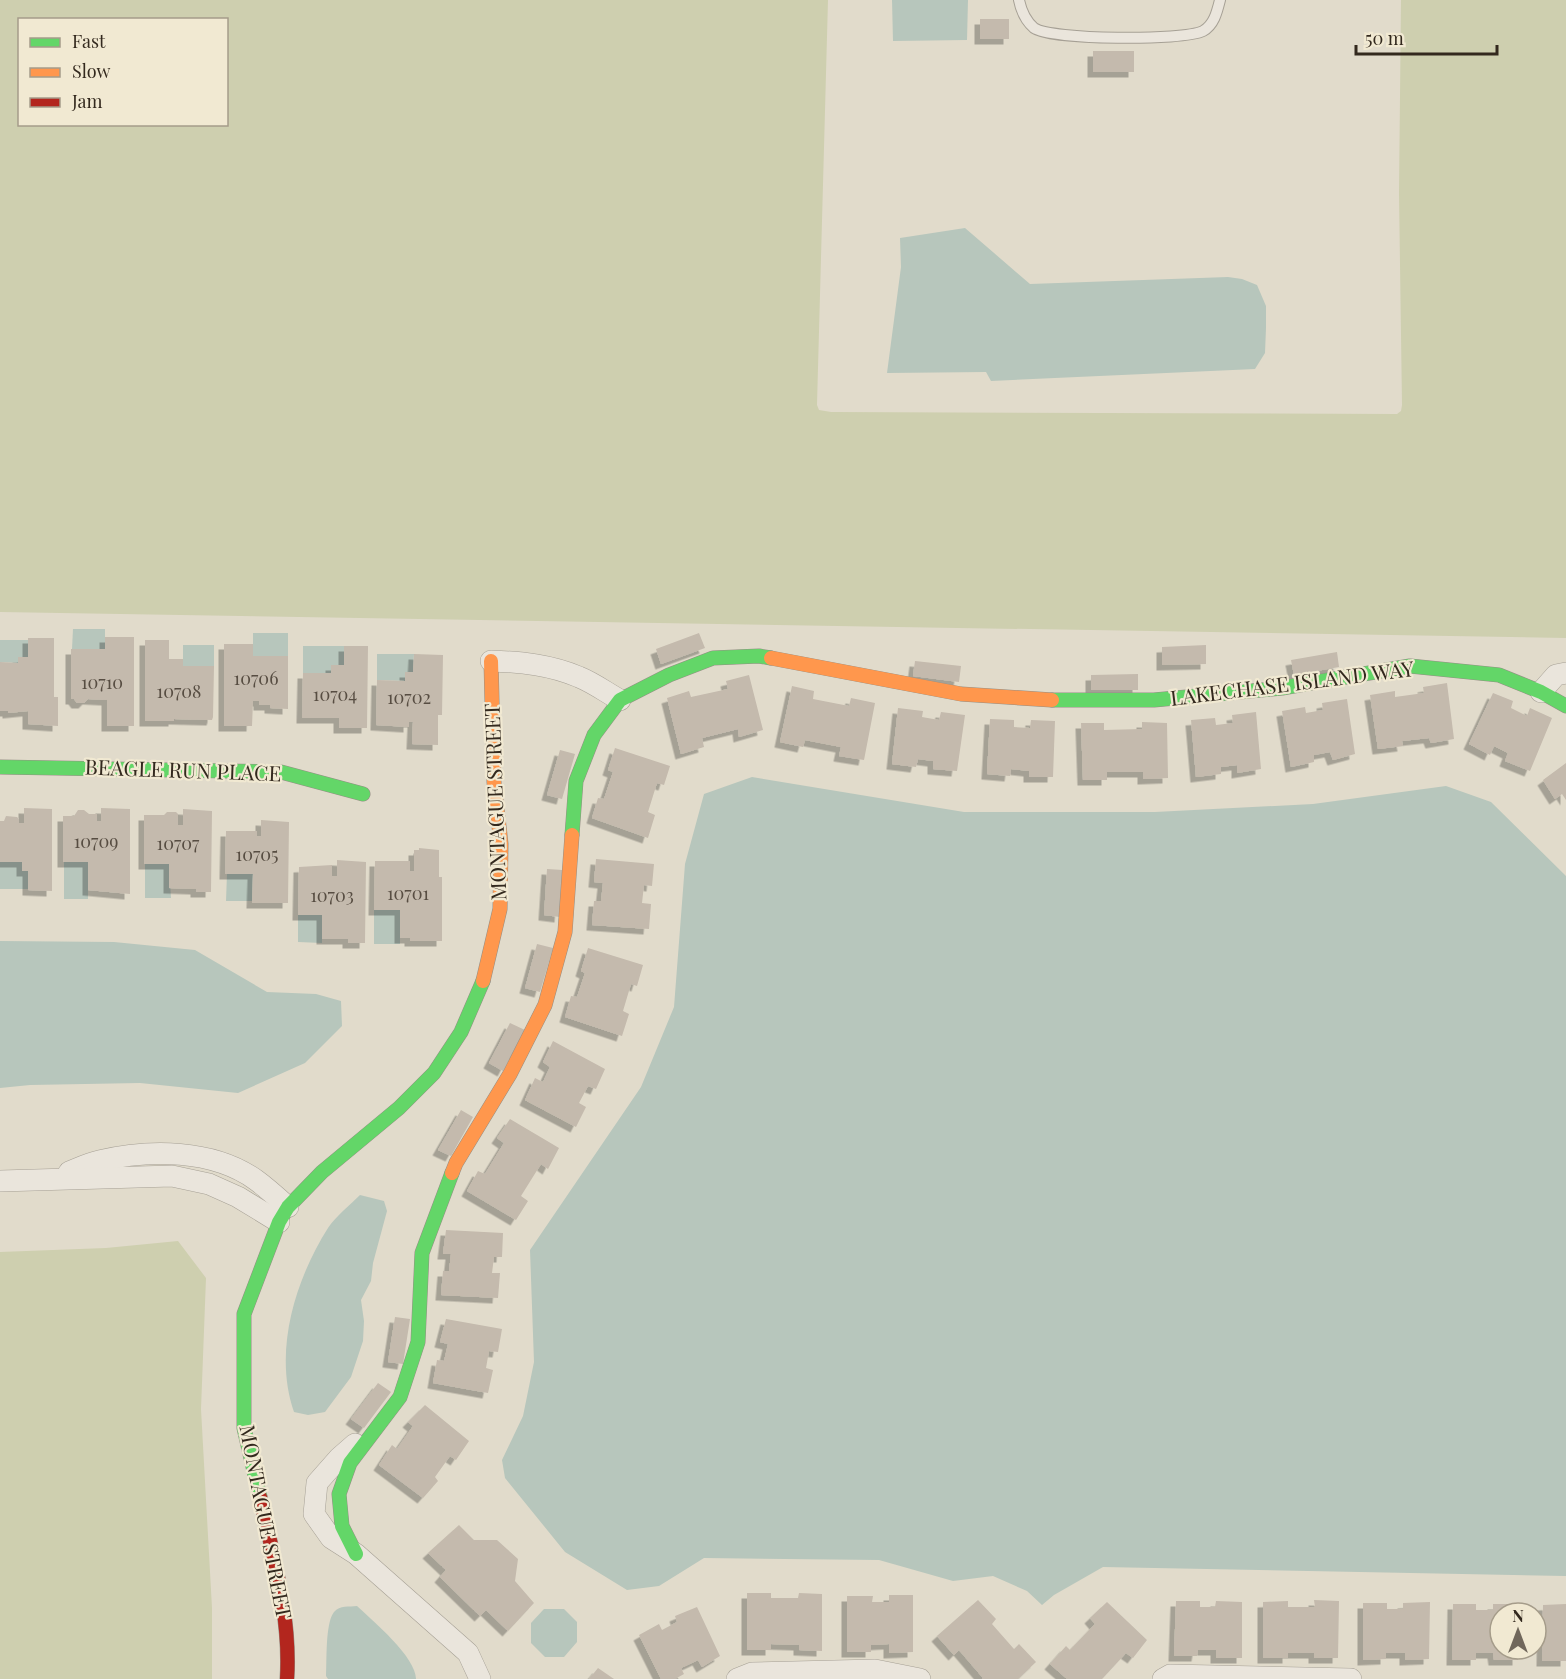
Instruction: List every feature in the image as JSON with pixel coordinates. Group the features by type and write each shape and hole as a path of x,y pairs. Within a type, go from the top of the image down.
{"street":[{"name":"LAKECHASE ISLAND WAY","path":"480,1679 468,1653 356,1554 331,1538 314,1514 317,1483 339,1458 377,1427 400,1397 418,1342 422,1253 456,1163 510,1074 545,1005 565,932 576,781 594,735 621,700 669,675 713,658 759,656 961,694 1075,700 1154,700 1282,688 1410,666 1499,675 1541,692 1566,706"},
{"path":"491,661 545,666 580,677 621,700"},
{"name":"MONTAGUE STREET","path":"286,1679 288,1665 283,1598 244,1428 244,1314 284,1214 322,1172 399,1108 434,1073 461,1032 482,986 500,909 501,844 494,782 491,661"},
{"path":"1541,692 1556,675 1566,673"},
{"name":"BEAGLE RUN PLACE","path":"0,767 281,772 363,794"},
{"path":"0,1181 49,1179 99,1161 125,1167 162,1154 186,1155 218,1175 238,1197 284,1214"},
{"path":"738,1679 752,1673 875,1670 920,1679"},
{"path":"1162,1679 1170,1675 1351,1679"}],"lane":[{"path":"1019,0 1025,18 1035,28 1055,34 1082,37 1154,37 1203,31 1212,23 1220,0"}],"green space":[{"path":"0,0 828,0 817,405 819,410 831,412 1397,414 1401,411 1402,405 1399,193 1401,0 1566,0 1566,638 0,612"},
{"path":"178,1241 206,1278 201,1409 212,1608 212,1679 0,1679 0,1252 106,1248"}],"shaded area":[{"path":"892,0 968,0 967,40 893,41"},
{"path":"965,228 1030,284 1228,277 1257,285 1266,306 1265,353 1255,369 991,381 986,372 887,373 901,267 900,238"},
{"path":"73,629 105,629 105,649 72,649"},
{"path":"253,633 288,633 288,656 253,656"},
{"path":"0,640 28,640 28,657 18,657 18,663 0,662"},
{"path":"183,645 214,645 214,666 183,666"},
{"path":"303,646 344,646 344,665 331,665 331,673 303,673"},
{"path":"377,654 414,654 413,672 405,681 377,680"},
{"path":"752,777 964,812 1155,812 1313,804 1446,786 1491,802 1566,876 1566,1576 1103,1567 1054,1595 1042,1605 1027,1591 993,1576 953,1581 879,1560 704,1558 659,1586 627,1590 565,1552 505,1478 502,1460 523,1416 534,1362 530,1250 641,1087 674,1007 685,864 704,794"},
{"path":"0,862 22,862 28,871 28,889 0,889"},
{"path":"64,862 88,862 88,899 64,899"},
{"path":"145,864 169,864 171,898 145,898"},
{"path":"227,874 253,874 252,901 226,901"},
{"path":"374,910 400,910 400,944 374,944"},
{"path":"298,915 322,915 322,943 298,942"},
{"path":"0,941 114,942 195,950 267,992 316,994 341,1001 342,1026 305,1063 238,1093 140,1083 30,1085 0,1088"},
{"path":"360,1195 384,1201 387,1211 373,1263 371,1281 361,1300 364,1321 363,1341 351,1377 325,1412 308,1415 294,1412 288,1389 286,1365 287,1341 297,1293 316,1248 328,1228"},
{"path":"357,1606 402,1650 414,1670 416,1679 328,1679 326,1676 327,1643 331,1617 339,1608"},
{"path":"544,1609 564,1609 577,1622 577,1642 564,1657 545,1657 531,1643 531,1623"}],"building":[{"path":"980,19 1009,19 1009,39 980,39"},
{"path":"1093,51 1134,51 1134,72 1093,72"},
{"path":"699,633 705,648 661,664 656,649"},
{"path":"105,637 134,637 134,726 107,726 107,700 88,699 84,703 77,703 71,699 71,649 105,649"},
{"path":"28,638 54,638 54,697 58,697 58,726 28,724 28,711 8,713 8,711 0,711 0,662 18,663 18,657 28,657"},
{"path":"145,640 169,640 169,659 183,659 183,666 214,666 212,720 145,721"},
{"path":"224,644 253,644 253,656 288,656 288,709 270,708 270,705 259,705 259,701 253,701 252,726 224,726"},
{"path":"1206,645 1206,664 1162,665 1162,647"},
{"path":"344,646 368,646 367,728 339,728 339,718 302,718 303,673 331,673 331,665 344,665"},
{"path":"1337,652 1339,667 1294,675 1291,660"},
{"path":"414,654 443,655 442,715 438,715 438,745 412,744 413,722 409,722 409,727 376,725 377,680 405,681 405,672 413,672"},
{"path":"915,661 961,666 959,682 913,676"},
{"path":"1138,674 1138,690 1091,690 1091,675"},
{"path":"749,675 763,730 739,737 738,729 702,738 704,747 681,754 667,698 689,691 691,697 728,689 726,681"},
{"path":"1447,683 1454,739 1431,743 1429,738 1402,741 1403,746 1378,749 1370,695 1395,691 1395,697 1424,693 1423,687"},
{"path":"792,686 814,691 813,699 849,706 851,698 875,703 864,760 839,756 841,747 805,740 803,747 780,742"},
{"path":"1493,693 1513,701 1511,708 1527,716 1530,708 1552,718 1530,771 1505,761 1508,753 1494,746 1490,755 1469,744"},
{"path":"1347,699 1355,754 1333,760 1330,752 1314,755 1314,762 1291,767 1282,711 1305,707 1306,713 1323,710 1322,703"},
{"path":"898,708 923,711 922,717 939,720 941,712 965,715 957,771 933,769 933,761 918,759 916,767 892,764"},
{"path":"1256,712 1261,769 1237,773 1237,765 1221,767 1221,774 1196,777 1191,720 1215,718 1216,725 1233,723 1232,715"},
{"path":"990,719 1014,720 1014,727 1030,728 1031,720 1055,721 1053,777 1029,777 1029,771 1011,769 1010,776 987,774"},
{"path":"1142,722 1167,723 1168,778 1143,779 1143,772 1107,772 1107,780 1083,780 1081,723 1104,723 1104,730 1142,729"},
{"path":"615,748 670,766 664,785 657,783 648,812 655,815 648,838 592,818 598,798 604,799 613,772 608,770"},
{"path":"560,750 575,754 562,799 547,795"},
{"path":"1566,763 1566,800 1562,794 1555,799 1543,780"},
{"path":"24,808 52,809 52,891 28,890 28,871 22,871 22,862 0,862 0,821 4,821 6,816 17,817 19,823 24,823"},
{"path":"101,808 130,809 130,894 88,890 88,862 63,862 63,816 74,816 78,810 84,810 89,814 97,814 97,821 101,821"},
{"path":"183,809 212,811 211,892 169,888 169,864 144,864 144,815 164,815 167,812 176,812 178,825 183,825"},
{"path":"261,820 289,822 288,903 252,903 253,874 225,874 226,831 257,831 257,836 261,836"},
{"path":"419,848 439,850 439,877 442,877 442,941 410,941 410,938 400,938 400,910 374,910 375,861 410,861 410,871 414,871 414,850 419,850"},
{"path":"596,859 654,864 652,886 644,885 642,903 651,904 649,929 592,925 594,901 601,901 603,883 594,882"},
{"path":"337,860 366,862 365,943 348,943 348,939 322,939 322,915 298,915 299,867 332,865 332,876 337,876"},
{"path":"547,869 563,870 560,917 544,915"},
{"path":"537,944 553,948 540,992 525,988"},
{"path":"588,948 643,965 637,986 631,984 623,1011 629,1014 622,1036 565,1017 571,996 577,997 585,973 581,971"},
{"path":"510,1023 525,1030 503,1071 489,1063"},
{"path":"553,1041 605,1069 596,1089 588,1086 579,1103 586,1107 576,1127 525,1100 535,1078 543,1082 550,1067 543,1062"},
{"path":"461,1110 473,1117 451,1156 438,1150"},
{"path":"510,1119 559,1148 548,1169 541,1164 521,1196 528,1201 516,1220 467,1191 478,1171 485,1174 504,1143 497,1138"},
{"path":"446,1230 503,1233 502,1257 494,1257 492,1273 500,1273 498,1298 441,1295 443,1271 449,1271 451,1254 443,1254"},
{"path":"395,1317 410,1319 403,1364 388,1362"},
{"path":"446,1319 502,1329 498,1352 489,1351 486,1368 493,1370 488,1393 433,1383 437,1360 444,1361 448,1344 440,1342"},
{"path":"378,1383 391,1392 364,1428 351,1419"},
{"path":"425,1405 469,1441 456,1460 450,1456 435,1477 438,1481 423,1498 379,1465 392,1445 397,1449 413,1426 408,1422"},
{"path":"459,1525 474,1540 497,1540 518,1559 515,1581 534,1603 508,1631 486,1610 480,1616 440,1577 446,1570 428,1553"},
{"path":"747,1593 771,1593 771,1598 798,1598 799,1593 822,1594 822,1651 799,1650 799,1645 771,1644 771,1650 747,1650"},
{"path":"889,1595 913,1595 913,1652 889,1653 889,1644 871,1645 871,1652 847,1652 847,1596 873,1596 872,1602 889,1602"},
{"path":"978,1600 996,1619 992,1624 1014,1649 1019,1644 1036,1662 1018,1679 982,1679 959,1650 954,1655 937,1636"},
{"path":"1314,1600 1339,1601 1338,1658 1314,1658 1314,1653 1288,1653 1288,1658 1263,1658 1263,1602 1288,1601 1288,1607 1315,1607"},
{"path":"1176,1601 1200,1601 1200,1607 1215,1607 1216,1601 1242,1602 1242,1658 1216,1658 1216,1650 1198,1650 1197,1656 1174,1656"},
{"path":"1107,1602 1147,1640 1133,1658 1126,1653 1102,1679 1067,1679 1050,1664 1066,1646 1070,1650 1095,1624 1090,1618"},
{"path":"1430,1602 1429,1659 1405,1660 1405,1653 1386,1653 1386,1659 1363,1660 1363,1603 1387,1603 1387,1609 1403,1609 1403,1603"},
{"path":"1453,1604 1476,1604 1476,1610 1488,1610 1488,1653 1476,1653 1476,1660 1452,1660"},
{"path":"1566,1604 1566,1661 1548,1661 1548,1605"},
{"path":"697,1607 720,1656 702,1667 698,1660 681,1668 684,1674 675,1679 661,1679 639,1635 659,1624 662,1630 677,1622 675,1616"},
{"path":"598,1668 614,1679 589,1679"}],"traffic: fast":[{"path":"572,835 576,781 594,735 620,700 669,675 713,658 759,656 771,658"},
{"path":"1052,700 1154,700 1282,688 1410,666 1499,675 1541,692 1566,706"},
{"path":"0,767 281,772 363,794"},
{"path":"260,1497 244,1428 244,1314 279,1222 288,1207 322,1172 399,1108 434,1073 461,1032 483,981"},
{"path":"356,1554 342,1526 339,1494 350,1463 400,1397 418,1342 422,1253 452,1173"}],"traffic: slow":[{"path":"771,658 961,694 1052,700"},
{"path":"483,981 500,909 501,844 494,782 491,661"},
{"path":"452,1173 510,1074 545,1005 565,932 572,835"}],"traffic: jam":[{"path":"260,1497 284,1610 288,1656 287,1679"}]}
